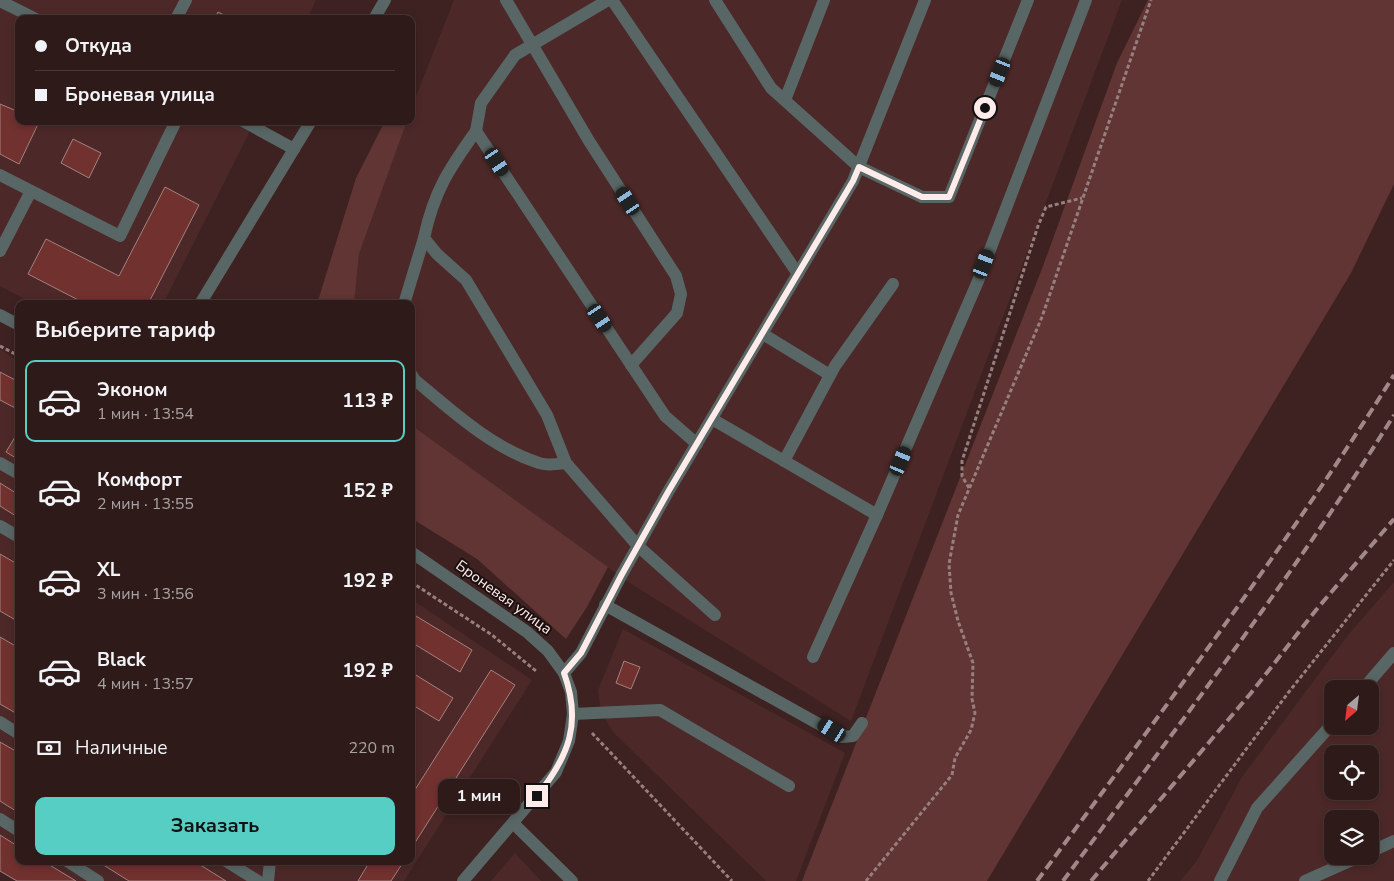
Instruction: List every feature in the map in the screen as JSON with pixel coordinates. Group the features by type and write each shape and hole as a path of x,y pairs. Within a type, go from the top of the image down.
{"street":[{"path":"178,15 186,0"},
{"path":"377,15 386,0"},
{"path":"506,0 589,141 676,276 681,294 677,313 631,365"},
{"path":"405,300 424,238 430,208 449,168 476,131 481,103 515,55 610,0 798,274"},
{"path":"715,0 771,88 859,167 922,197 949,197 1028,0"},
{"path":"724,13 729,0"},
{"path":"785,100 824,0"},
{"path":"564,673 581,653 638,546 853,181 925,0"},
{"path":"813,657 878,515 978,281 1086,0"},
{"path":"0,1 28,15"},
{"path":"0,175 120,236 174,125"},
{"path":"251,125 294,148"},
{"path":"202,300 308,125"},
{"path":"476,131 665,416 697,444"},
{"path":"0,251 30,191"},
{"path":"424,238 437,254 466,280 547,415 566,463 638,546 716,615"},
{"path":"784,461 830,374 893,284"},
{"path":"1,319 15,324"},
{"path":"763,334 830,374"},
{"path":"415,380 461,419 506,448 541,464 566,463"},
{"path":"712,419 878,515"},
{"path":"0,463 15,472"},
{"path":"0,526 15,535"},
{"name":"Броневая улица","path":"415,555 527,632 548,650 564,673 571,692 573,714 569,741 556,772 463,881"},
{"path":"605,605 842,737 853,736 862,723"},
{"path":"1371,680 1394,652"},
{"path":"573,714 660,710 789,786"},
{"path":"0,722 15,731"},
{"path":"1220,881 1258,808 1324,733"},
{"path":"0,819 15,828"},
{"path":"513,823 572,881"},
{"path":"1379,848 1394,841"},
{"path":"73,865 98,881"},
{"path":"232,865 258,881"},
{"path":"268,881 270,865"},
{"path":"1305,881 1341,865"}],"path":[{"path":"866,881 952,775 955,758 971,730 975,713 972,699 973,663 951,593 949,564 958,515 1042,317 1151,0"},
{"path":"970,488 962,476 962,461 988,386 1007,318 1034,245 1038,226 1046,207 1083,198"},
{"path":"0,346 15,354"},
{"path":"1148,881 1288,693 1394,560"},
{"path":"415,585 492,635 537,672"},
{"path":"573,714 610,750 732,881"}],"shaded area":[{"path":"0,0 316,0 309,15 15,15 15,125 253,125 165,300 26,300 0,286"},
{"path":"454,0 1122,0 851,721 630,583 415,432 415,300 354,300 359,254 406,125 415,125 415,99"},
{"path":"1148,0 1394,0 1394,184 1351,273 987,881 802,881 1043,266 1117,63"},
{"path":"383,125 406,125 359,254 354,300 318,300 356,178"},
{"path":"0,349 15,359 15,865 414,865 404,881 15,881 0,872"},
{"path":"415,428 608,567 587,607 566,639 477,559 415,520"},
{"path":"1394,582 1394,881 1180,881 1196,862 1242,777 1348,635"},
{"path":"415,602 532,680 415,864"},
{"path":"623,629 845,753 796,881 766,881 614,733 601,712 598,690"},
{"path":"515,853 541,881 491,881"}],"building":[{"path":"0,104 15,110 15,125 38,125 19,164 0,154"},
{"path":"73,139 101,153 89,178 61,163"},
{"path":"165,187 199,205 150,300 78,300 28,274 46,239 119,276"},
{"path":"0,372 15,380 15,408 0,400"},
{"path":"15,437 15,458 6,452"},
{"path":"0,483 15,492 15,515 0,506"},
{"path":"0,554 15,563 15,620 0,611"},
{"path":"415,615 472,650 460,672 415,644"},
{"path":"0,637 15,646 15,713 0,704"},
{"path":"624,661 640,667 631,689 616,683"},
{"path":"491,670 515,685 415,843 415,790"},
{"path":"415,674 453,698 439,721 415,706"},
{"path":"0,742 15,751 15,810 0,801"},
{"path":"0,835 15,844 15,865 50,865 76,881 17,881 0,871"},
{"path":"103,865 200,865 226,881 129,881"},
{"path":"368,865 401,865 391,881 358,881"}],"railway":[{"path":"1037,881 1265,568 1309,505 1394,375"},
{"path":"1063,881 1275,593 1316,535 1394,415"},
{"path":"1091,881 1251,693 1316,610 1394,519"}],"route":[{"path":"537,796 556,772 569,741 573,714 571,692 564,673 581,653 605,605 653,519 853,181 859,167 922,197 949,197 985,108"}]}
